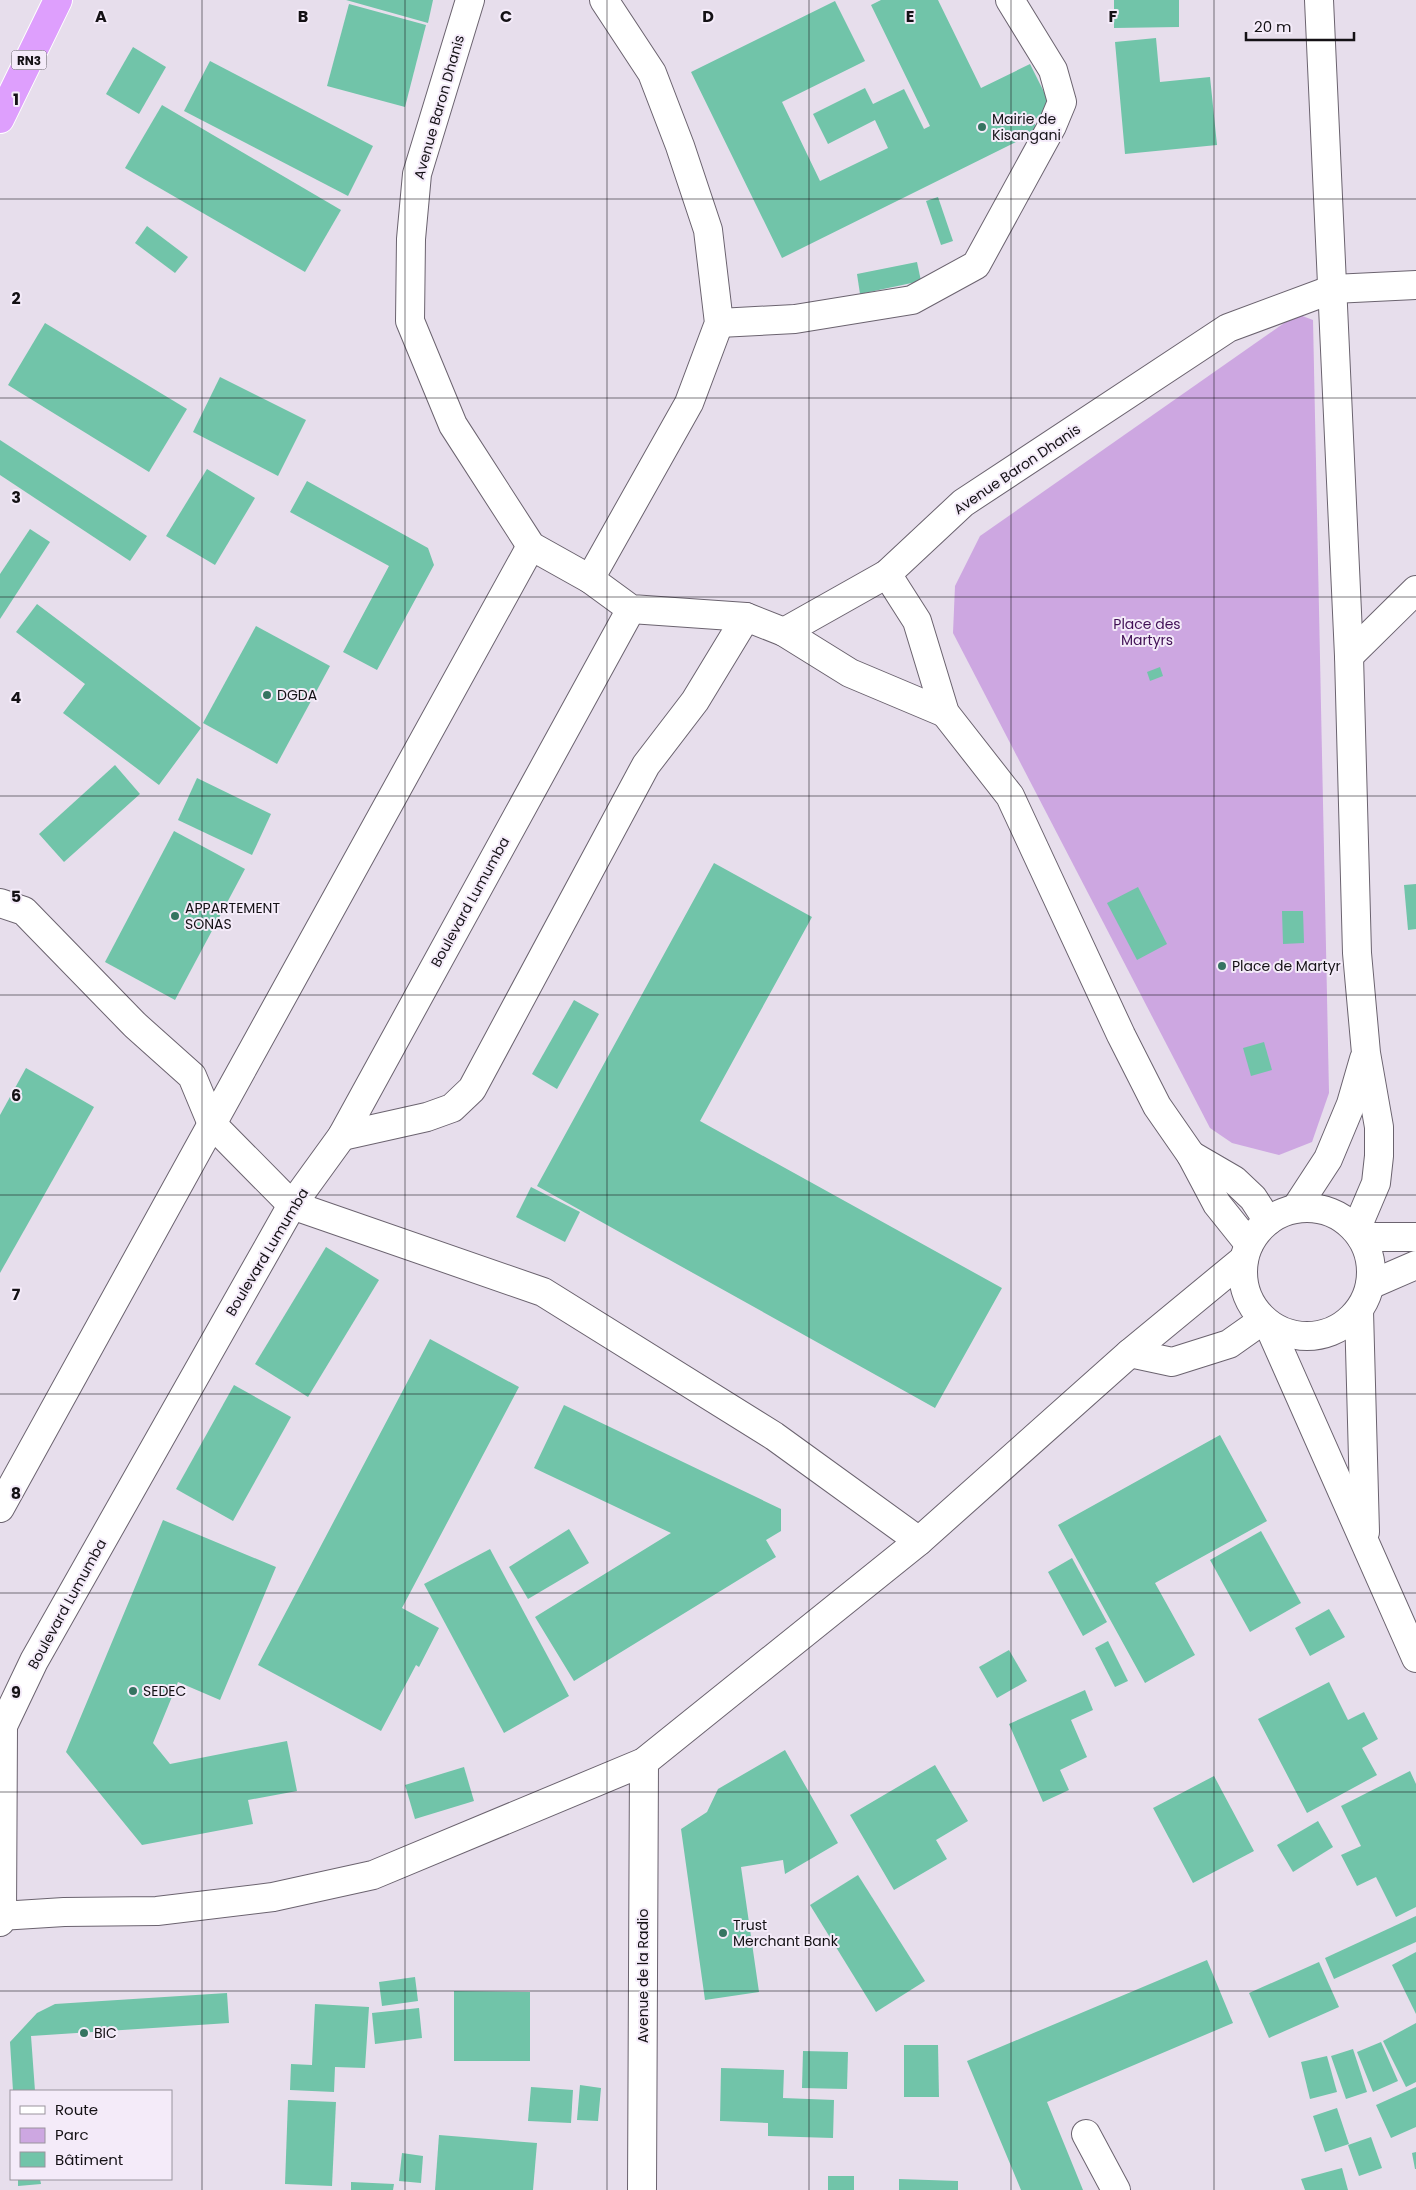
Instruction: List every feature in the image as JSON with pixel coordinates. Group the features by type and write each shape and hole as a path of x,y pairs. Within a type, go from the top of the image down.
{"highway":[{"name":"RN3","path":"0,120 58,0"}],"street":[{"name":"Avenue Baron Dhanis","path":"470,0 416,174 410,321 453,425 531,546 590,579 630,610"},
{"path":"590,579 689,403 719,322 708,230 680,146 652,72 604,0"},
{"path":"719,322 795,319 912,300 976,265 1052,126 1062,102 1053,70 1010,0"},
{"path":"1319,0 1349,656 1357,953 1366,1053 1379,1127 1379,1156 1376,1183 1358,1233"},
{"name":"Avenue Baron Dhanis","path":"784,632 887,574 963,503 1228,328 1333,289 1416,285"},
{"path":"0,1508 531,546"},
{"path":"887,574 917,621 945,712 1010,796 1152,1097 1191,1155 1217,1204 1247,1251 1243,1281 1249,1302 1265,1322 1416,1658"},
{"path":"1349,656 1416,590"},
{"path":"630,610 746,618 784,632 850,673 945,712"},
{"name":"Boulevard Lumumba","path":"1,1918 1,1726 34,1661 292,1205 342,1136 630,610"},
{"path":"342,1136 427,1117 452,1108 472,1089 646,765 695,701 746,618"},
{"path":"0,903 24,911 135,1025 192,1076 212,1124 292,1205 543,1292 774,1436 919,1540"},
{"path":"1296,1208 1328,1159 1351,1104 1366,1053"},
{"path":"1191,1155 1234,1180 1253,1198 1268,1220"},
{"path":"1,1918 64,1912 157,1910 274,1897 373,1874 644,1762 919,1540 1247,1251 1268,1220 1296,1208 1318,1208 1339,1216 1358,1233 1370,1260 1370,1284 1359,1312 1366,1546"},
{"path":"1358,1233 1416,1237"},
{"path":"1370,1284 1416,1265"},
{"path":"1265,1322 1298,1337 1332,1333 1359,1312"},
{"path":"1130,1353 1172,1362 1229,1344 1265,1322"},
{"name":"Avenue de la Radio","path":"642,2190 644,1762"},
{"path":"1086,2134 1116,2190"}],"green space":[{"name":"Place des Martyrs","path":"1297,314 1313,320 1329,1093 1312,1142 1279,1155 1232,1143 1210,1128 953,633 955,586 980,536"}],"building":[{"path":"346,0 433,0 428,23"},
{"name":"Mairie de Kisangani","path":"881,0 938,0 981,88 1030,64 1053,110 1033,120 1038,131 782,258 691,72 835,1 865,61 782,102 820,181 888,148 875,120 828,144 813,114 865,88 873,104 904,89 924,129 930,126 871,5"},
{"path":"1114,0 1179,0 1179,27 1114,28"},
{"path":"349,4 426,25 405,107 327,86"},
{"path":"1156,38 1160,82 1210,77 1217,145 1125,154 1115,42"},
{"path":"133,47 166,67 139,114 106,94"},
{"path":"210,61 373,146 348,196 184,111"},
{"path":"162,105 341,210 305,272 125,168"},
{"path":"938,197 953,241 941,245 926,201"},
{"path":"147,226 188,257 175,273 135,243"},
{"path":"917,262 921,281 860,294 857,274"},
{"path":"45,323 187,409 149,472 8,385"},
{"path":"220,377 306,420 278,476 193,432"},
{"path":"0,440 147,536 130,561 0,475"},
{"path":"207,469 255,498 215,565 166,536"},
{"path":"307,481 428,548 434,565 377,670 343,652 389,566 290,512"},
{"path":"30,529 50,542 0,619 0,574"},
{"path":"37,604 201,728 159,785 63,713 85,684 16,632"},
{"name":"DGDA","path":"256,626 330,666 277,764 203,723"},
{"path":"1160,667 1163,676 1150,681 1147,672"},
{"path":"115,765 140,794 64,862 39,834"},
{"path":"197,778 271,814 252,855 178,820"},
{"name":"APPARTEMENT SONAS","path":"174,831 245,869 175,1000 105,962"},
{"path":"714,863 812,917 700,1121 1002,1288 935,1408 537,1186"},
{"path":"1416,884 1416,929 1408,930 1404,885"},
{"path":"1138,887 1167,944 1137,960 1107,903"},
{"path":"1282,911 1303,911 1304,943 1283,944"},
{"path":"574,1000 599,1014 557,1089 532,1074"},
{"path":"1264,1042 1272,1070 1251,1076 1243,1048"},
{"path":"26,1068 94,1107 0,1273 0,1115"},
{"path":"531,1187 580,1212 565,1242 516,1217"},
{"path":"326,1247 379,1280 308,1397 255,1364"},
{"path":"430,1339 519,1387 402,1608 439,1628 419,1667 416,1665 381,1731 258,1665"},
{"path":"234,1385 291,1417 233,1521 176,1489"},
{"path":"564,1405 781,1509 781,1531 766,1540 776,1557 574,1681 535,1617 671,1533 534,1468"},
{"path":"1220,1435 1267,1521 1155,1583 1195,1655 1145,1683 1058,1525"},
{"name":"SEDEC","path":"163,1520 276,1567 220,1700 178,1682 153,1743 170,1764 287,1741 297,1791 248,1800 253,1824 142,1845 66,1752"},
{"path":"569,1529 589,1563 528,1599 509,1567"},
{"path":"1261,1531 1301,1603 1250,1632 1210,1560"},
{"path":"490,1549 569,1696 504,1733 424,1584"},
{"path":"1072,1558 1107,1622 1083,1636 1048,1572"},
{"path":"1329,1609 1345,1637 1310,1656 1295,1628"},
{"path":"1108,1641 1128,1681 1115,1687 1095,1648"},
{"path":"1009,1650 1027,1681 997,1698 979,1667"},
{"path":"1329,1682 1348,1720 1364,1712 1378,1739 1362,1748 1377,1775 1307,1813 1258,1719"},
{"path":"1085,1690 1093,1710 1071,1720 1087,1757 1060,1770 1069,1790 1043,1802 1009,1724"},
{"name":"Trust Merchant Bank","path":"785,1750 838,1843 785,1874 783,1860 741,1867 759,1992 705,2000 681,1829 707,1812 718,1789"},
{"path":"935,1765 968,1821 936,1840 947,1859 894,1890 850,1815"},
{"path":"464,1767 474,1801 415,1819 405,1785"},
{"path":"1410,1771 1416,1784 1416,1907 1396,1917 1376,1877 1357,1886 1341,1855 1361,1846 1341,1806"},
{"path":"1214,1776 1254,1851 1193,1883 1153,1808"},
{"path":"1318,1821 1333,1847 1293,1872 1277,1845"},
{"path":"858,1875 925,1981 876,2012 810,1905"},
{"path":"1416,1916 1416,1942 1334,1979 1325,1958"},
{"path":"1416,1952 1416,2014 1392,1965"},
{"path":"1207,1960 1233,2023 1047,2102 1083,2190 1021,2190 967,2061"},
{"path":"1319,1962 1339,2007 1269,2038 1249,1993"},
{"path":"415,1977 418,2001 382,2006 379,1982"},
{"path":"454,1991 530,1992 530,2061 454,2061"},
{"path":"227,1993 229,2023 31,2036 35,2090 13,2090 10,2042 37,2013 55,2004"},
{"path":"315,2004 369,2007 365,2068 335,2067 334,2092 290,2090 291,2064 312,2065"},
{"path":"419,2008 422,2038 375,2044 372,2013"},
{"path":"1416,2023 1416,2082 1406,2087 1383,2041"},
{"path":"1381,2042 1398,2081 1373,2092 1357,2052"},
{"path":"904,2045 938,2045 939,2097 904,2097"},
{"path":"1353,2049 1367,2092 1346,2099 1331,2056"},
{"path":"803,2051 848,2052 847,2089 802,2088"},
{"path":"1327,2056 1337,2092 1310,2099 1301,2062"},
{"path":"721,2068 784,2070 783,2098 834,2100 833,2138 768,2136 768,2123 720,2121"},
{"path":"580,2085 601,2088 598,2121 577,2120"},
{"path":"531,2087 573,2090 571,2123 528,2121"},
{"path":"1416,2087 1416,2127 1391,2138 1376,2105"},
{"path":"288,2100 336,2102 332,2186 285,2184"},
{"path":"1337,2108 1349,2144 1325,2152 1313,2116"},
{"path":"439,2135 537,2143 533,2190 435,2190"},
{"path":"1371,2137 1382,2168 1359,2176 1348,2145"},
{"path":"1416,2152 1416,2169 1415,2169 1412,2153"},
{"path":"402,2153 423,2156 421,2183 399,2181"},
{"path":"1342,2168 1348,2190 1305,2190 1301,2179"},
{"path":"828,2176 854,2176 854,2190 828,2190"},
{"path":"899,2179 958,2181 958,2190 899,2190"},
{"path":"18,2180 40,2180 41,2184 18,2186"},
{"path":"351,2182 394,2184 393,2190 351,2190"}],"place":[{"name":"Mairie de Kisangani","path":"982,127"},
{"name":"DGDA","path":"267,695"},
{"name":"APPARTEMENT SONAS","path":"175,916"},
{"name":"Place de Martyr","path":"1222,966"},
{"name":"SEDEC","path":"133,1691"},
{"name":"Trust Merchant Bank","path":"723,1933"},
{"name":"BIC","path":"84,2033"}]}
